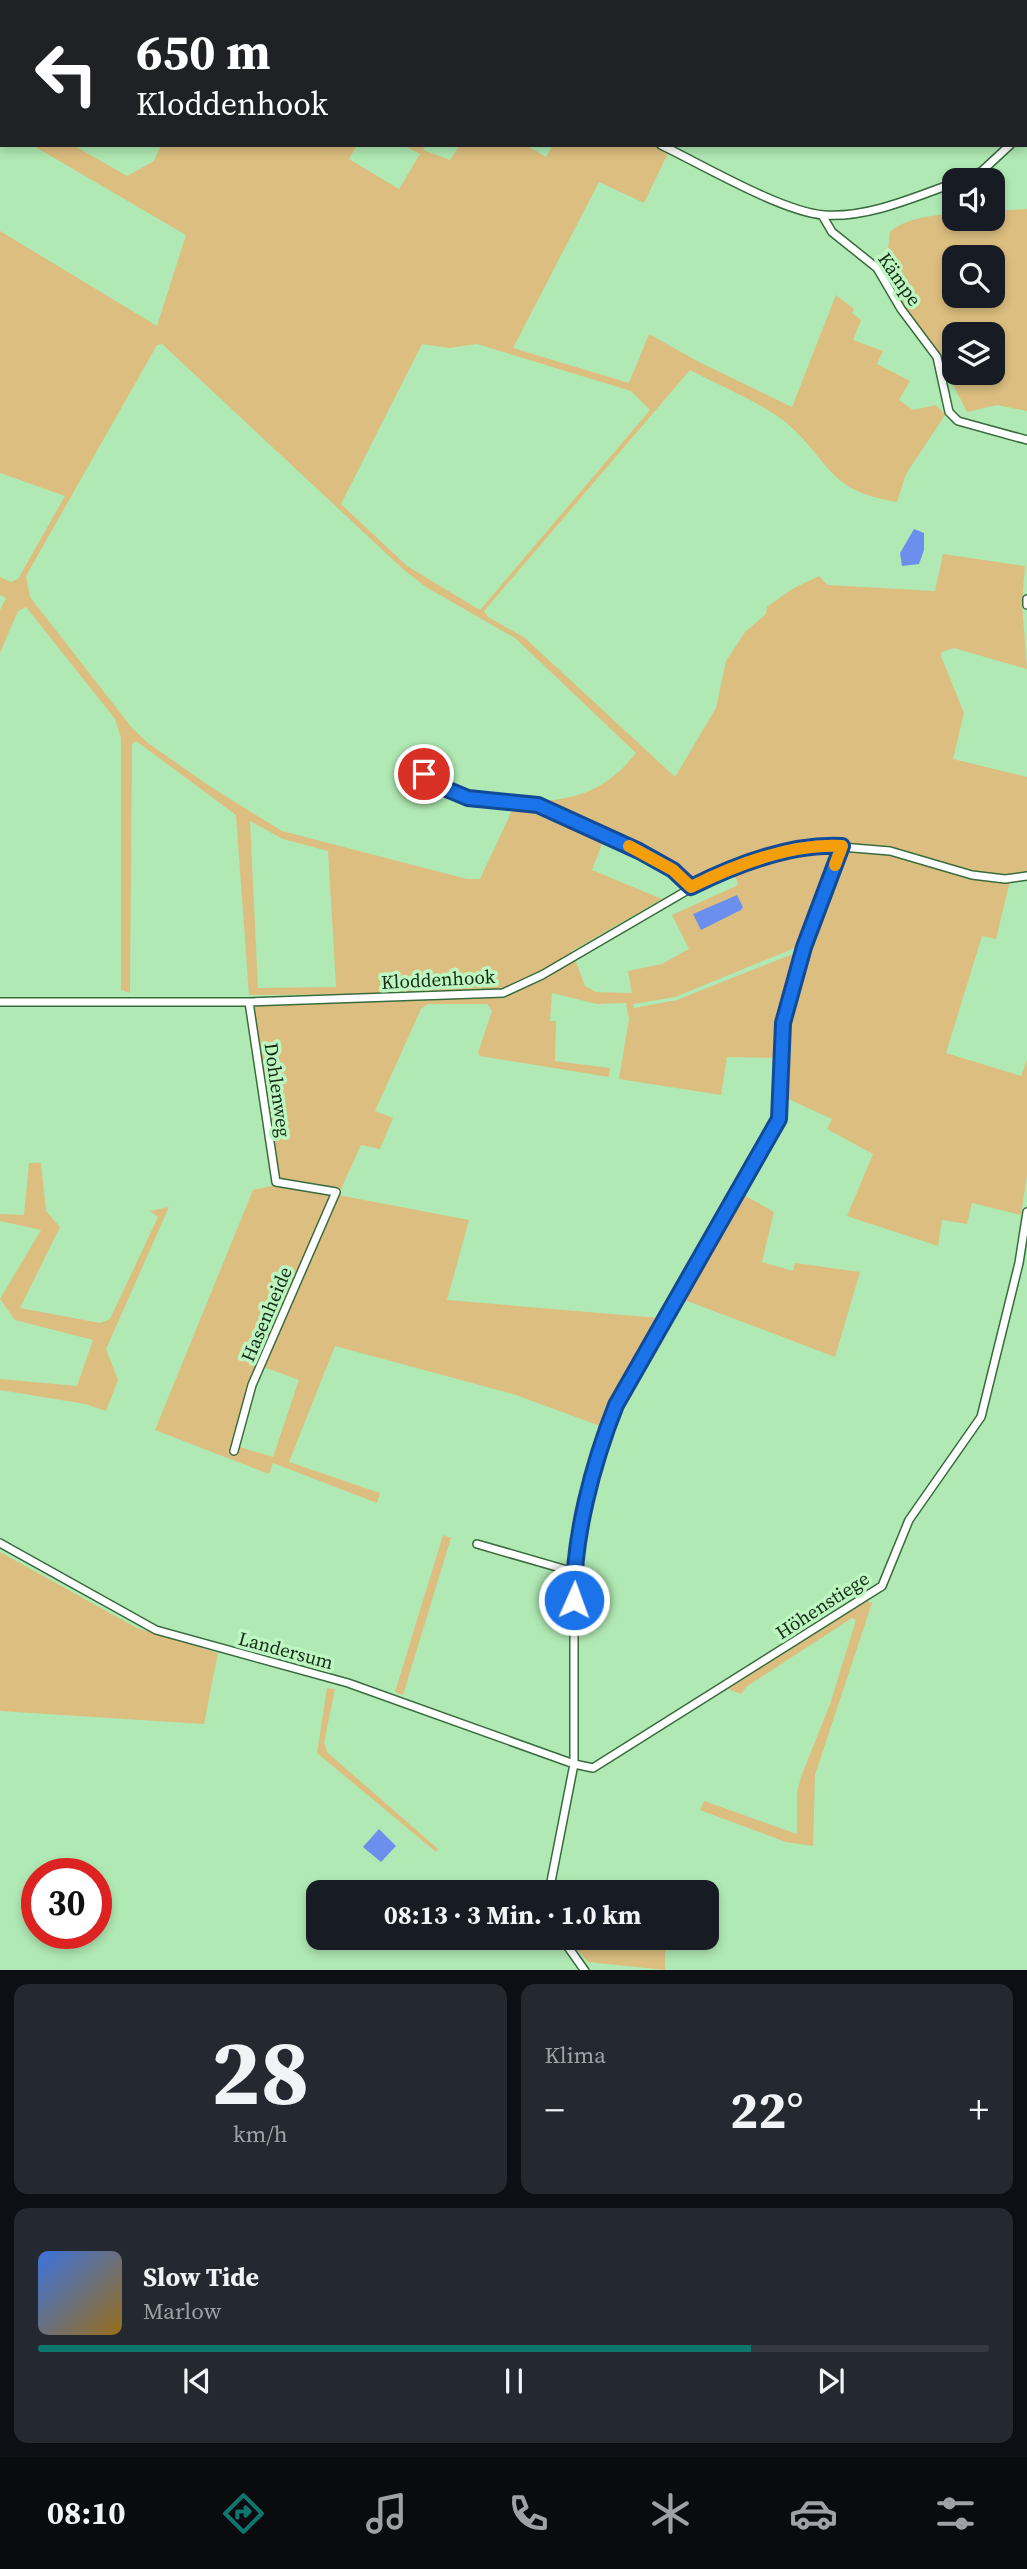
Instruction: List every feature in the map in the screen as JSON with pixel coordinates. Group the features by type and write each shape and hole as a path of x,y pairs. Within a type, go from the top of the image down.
{"street":[{"path":"664,147 767,196 822,215 861,212 942,187"},
{"path":"985,168 1008,147"},
{"name":"Kämpe","path":"822,215 832,232 877,268 901,309 937,356 949,412 958,421 1027,440"},
{"path":"1027,599 1027,605"},
{"path":"404,760 444,788 468,798 538,805 673,870 691,887"},
{"name":"Kloddenhook","path":"0,1002 249,1002 503,993 542,975 691,887 772,856 817,845 890,851 972,875 1005,879 1027,876"},
{"path":"552,1880 575,1765 574,1572 599,1448 616,1405 779,1119 783,1023 804,947 842,846"},
{"name":"Dohlenweg","path":"249,1002 276,1182 336,1192"},
{"name":"Hasenheide","path":"234,1451 252,1385 336,1192"},
{"name":"Höhenstiege","path":"575,1765 593,1768 882,1586 909,1520 981,1417 1019,1263 1027,1212"},
{"name":"Landersum","path":"0,1543 156,1630 348,1683 575,1765"},
{"path":"477,1544 574,1572"},
{"path":"570,1950 585,1970"}],"shaded area":[{"path":"35,147 76,147 127,176 154,161 160,147 356,147 349,159 399,189 420,154 407,147 424,147 423,150 450,160 459,147 529,147 546,157 552,147 655,147 668,153 644,203 599,182 513,348 629,383 649,334 697,361 792,407 836,295 854,309 852,313 861,320 853,340 883,351 877,364 910,381 899,400 913,410 936,405 945,415 906,474 897,502 875,497 845,484 780,418 690,370 484,611 488,617 525,638 675,777 716,708 726,661 745,632 766,614 767,607 792,589 819,576 828,585 935,591 943,554 1025,566 1022,603 1027,669 954,648 942,652 941,656 964,713 953,759 1027,777 1027,873 1004,876 974,872 890,849 816,842 691,883 676,869 640,846 540,801 569,797 594,789 616,774 636,753 515,638 426,587 404,570 162,344 157,345 26,576 30,597 132,728 148,743 211,787 282,831 467,879 480,879 515,804 538,808 603,841 592,870 662,899 572,951 585,986 596,992 632,993 628,971 662,964 689,949 672,915 738,885 734,873 773,858 817,848 891,854 1010,881 996,939 982,936 946,1053 1021,1076 1027,1060 1027,1175 1021,1215 972,1203 967,1224 942,1220 938,1246 847,1216 873,1154 827,1129 832,1119 786,1098 786,1025 802,945 675,997 633,1004 634,1008 677,1000 800,951 781,1023 776,1058 727,1057 721,1095 619,1079 629,1019 626,1003 597,1004 552,993 550,1021 556,1021 555,1061 610,1068 609,1077 480,1056 478,1053 492,1011 487,1004 428,1004 421,1009 375,1111 393,1118 380,1149 361,1145 341,1189 278,1179 252,1004 411,1001 414,994 249,995 236,815 136,741 132,744 130,993 121,990 121,738 115,719 26,607 18,611 0,653 0,610 6,598 0,595 0,577 11,582 18,579 65,496 0,473 0,231 157,326 186,235","holes":["422,344 449,348 477,344 631,391 650,410 480,610 407,566 341,504","250,821 283,839 328,851 336,987 258,988"]},
{"path":"1027,209 1027,411 997,405 967,412 953,385 1005,385 1005,322 942,322 942,363 932,343 910,318 890,282 886,265 890,232 903,223 942,215 942,231 1005,231 1005,210"},
{"path":"29,1163 41,1163 46,1211 60,1227 20,1308 100,1323 110,1319 158,1217 150,1211 169,1207 106,1349 118,1380 106,1411 85,1404 0,1390 0,1379 77,1386 93,1340 15,1320 0,1299 41,1230 0,1221 0,1214 24,1215"},
{"path":"276,1185 331,1194 244,1402 233,1445 273,1457 299,1380 264,1367 338,1195 469,1220 447,1300 659,1318 603,1427 513,1394 335,1346 289,1462 380,1493 377,1503 273,1463 269,1474 155,1430 253,1190"},
{"path":"744,1195 774,1212 762,1262 793,1271 795,1263 860,1272 835,1357 682,1299"},
{"path":"443,1535 451,1538 403,1695 395,1692"},
{"path":"0,1552 137,1628 218,1653 204,1724 0,1711"},
{"path":"865,1600 872,1603 815,1775 813,1846 786,1842 700,1810 704,1801 797,1834 797,1793 801,1777 830,1704 856,1620 852,1618 746,1687 741,1694 728,1689"},
{"path":"327,1688 335,1689 324,1742 327,1752 438,1849 436,1852 317,1753"},
{"path":"577,1950 665,1950 665,1970 588,1962"}],"water":[{"path":"914,529 924,533 924,550 919,564 902,566 900,553"},
{"path":"737,895 743,907 741,910 701,930 693,914"},
{"path":"379,1829 396,1846 381,1862 363,1847"}],"slow traffic":[{"path":"629,846 673,870 691,887 772,856 817,845 842,846 835,865"}],"route":[{"path":"424,774 444,788 468,798 538,805 639,851 673,870 691,887 772,856 817,845 842,846 804,947 783,1023 779,1119 616,1405 599,1448 574,1572 574,1600"}]}
